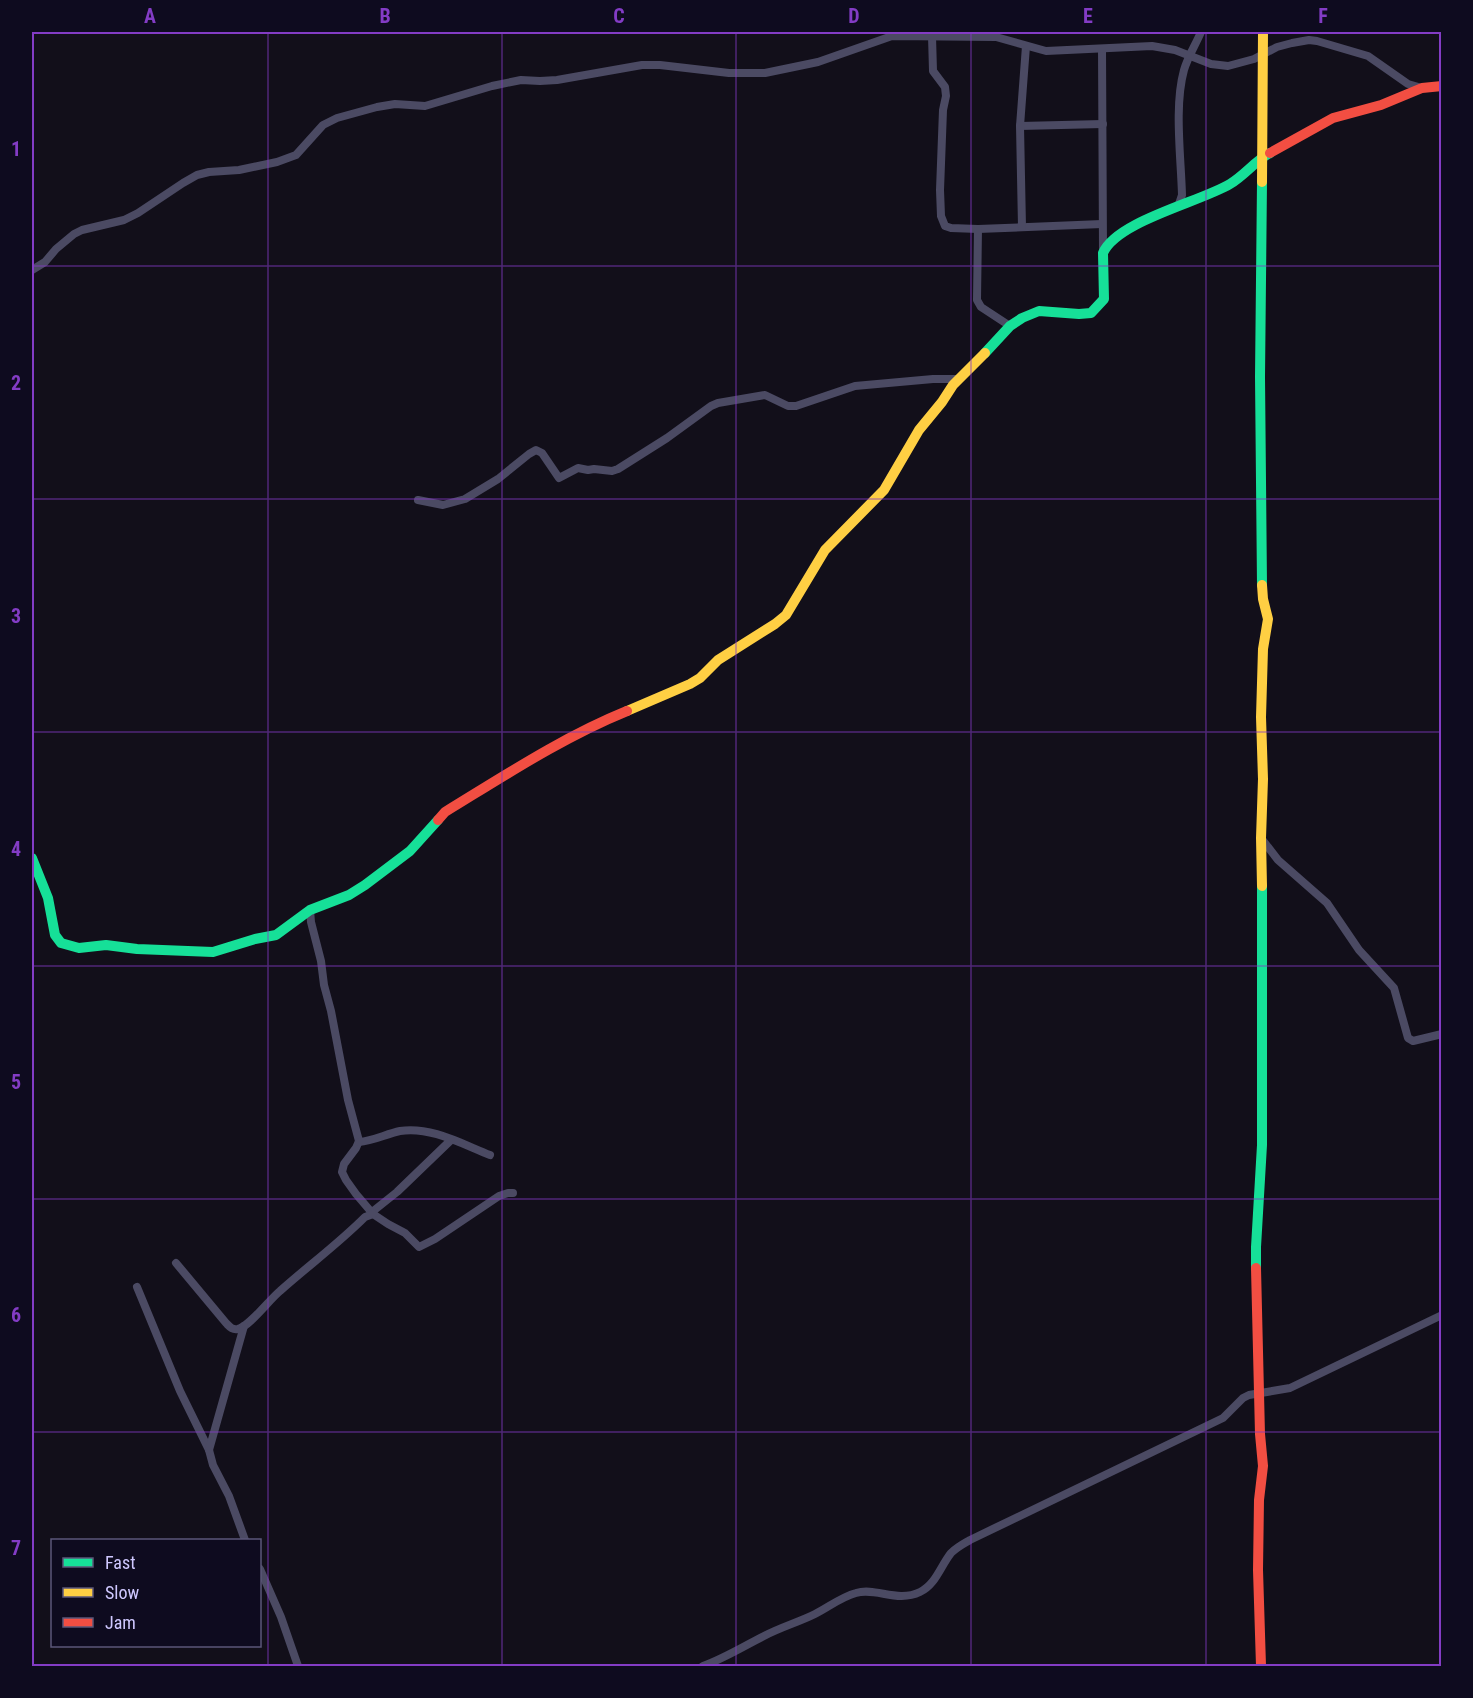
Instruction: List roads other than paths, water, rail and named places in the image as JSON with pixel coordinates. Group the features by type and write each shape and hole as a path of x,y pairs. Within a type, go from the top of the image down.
{"street":[{"path":"1178,207 1182,195 1180,88 1184,68 1202,32"},
{"path":"1261,1666 1258,1570 1259,1500 1263,1466 1260,1434 1256,1246 1262,1145 1261,838 1263,788 1261,717 1263,663 1268,619 1263,599 1260,377 1263,32"},
{"path":"32,270 45,262 66,240 82,230 124,220 197,176 209,172 261,166 296,155 323,125 337,118 395,104 425,106 521,80 557,80 642,65 729,73 765,73 818,62 892,36 932,36 996,37 1046,51 1152,46 1165,48 1211,64 1228,66 1254,59 1292,42 1309,40 1368,57 1408,84 1426,89 1442,86"},
{"path":"932,36 933,71 945,87 946,96 943,110 940,190 945,226 978,229 1102,224"},
{"path":"1022,227 1020,126 1026,46"},
{"path":"32,858 48,898 55,934 61,943 70,947 106,945 137,949 213,952 276,935 310,910 349,895 365,885 410,851 445,812 525,763 600,722 690,684 700,678 718,660 775,624 786,615 825,550 884,490 919,430 958,379 1010,326 1038,311 1091,313 1104,299 1102,49"},
{"path":"1103,253 1110,241 1142,221 1206,196 1232,183 1262,157 1333,118 1381,105 1422,88"},
{"path":"1020,126 1103,124"},
{"path":"978,229 977,300 981,307 1010,326"},
{"path":"418,500 443,505 465,499 498,479 536,450 542,453 559,478 578,468 588,471 594,469 612,471 667,438 711,406 729,400 765,395 788,406 796,406 855,386 958,379"},
{"path":"1261,838 1278,860 1327,903 1359,950 1394,988 1408,1038 1413,1041 1442,1034"},
{"path":"310,910 348,1101 359,1142"},
{"path":"490,1155 425,1131 408,1130 375,1140 359,1142 344,1164 342,1172 370,1214 405,1233 419,1247 500,1196 508,1192 513,1193"},
{"path":"176,1263 232,1329 244,1326 279,1292 397,1192 451,1140"},
{"path":"137,1287 180,1391 229,1496 245,1539"},
{"path":"703,1666 729,1656 762,1637 856,1593 909,1596 919,1592 933,1582 951,1554 962,1545 1223,1418 1243,1398 1290,1388 1442,1314"},
{"path":"209,1450 244,1326"},
{"path":"261,1571 281,1617 298,1666"}]}
